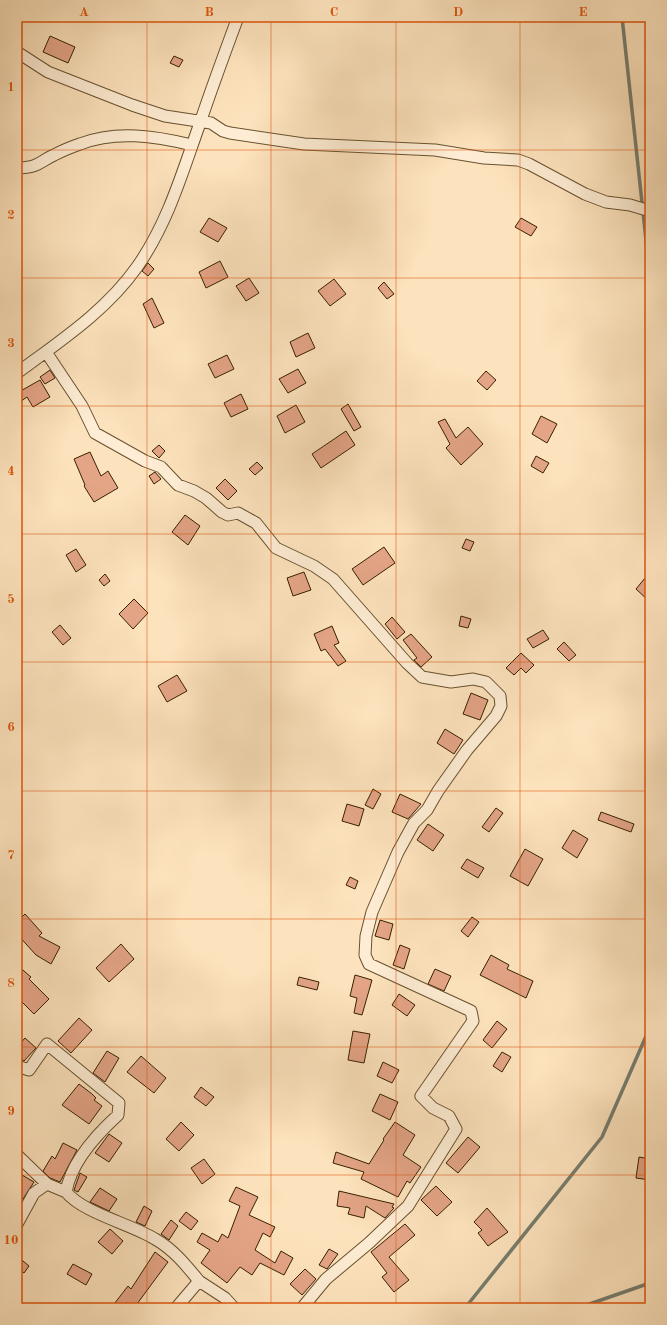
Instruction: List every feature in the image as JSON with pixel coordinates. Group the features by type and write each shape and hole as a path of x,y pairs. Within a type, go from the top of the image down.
{"street":[{"path":"17,373 74,331 108,301 137,267 160,230 175,197 238,17"},
{"path":"17,52 48,72 132,105 165,116 211,124 230,133 304,144 435,150 484,158 518,160 529,164 585,194 611,203 630,205 650,211"},
{"path":"18,168 38,166 53,155 80,144 108,136 163,138 192,145"},
{"path":"46,352 82,406 95,433 145,461 161,467 178,485 194,491 206,498 222,512 228,514 238,513 256,523 276,548 314,566 333,579 407,663 422,677 451,682 473,679 486,682 500,696 501,706 496,716 467,750 438,791 428,810 414,823 384,882 372,912 366,936 365,955 369,964 471,1011 473,1021 421,1096 433,1108 449,1116 456,1129 408,1206 369,1243 326,1279 302,1308"},
{"path":"17,1066 30,1070 47,1044 119,1103 118,1114 100,1132 69,1177 66,1192"},
{"path":"17,1155 47,1184 66,1192 96,1212 155,1239 182,1260 198,1281 226,1298 234,1308"},
{"path":"17,1224 34,1193 47,1184"},
{"path":"176,1308 198,1281"}],"building":[{"path":"50,36 75,47 68,63 43,52"},
{"path":"174,56 183,60 179,67 170,63"},
{"path":"209,218 227,228 218,242 200,232"},
{"path":"521,218 537,227 531,236 515,227"},
{"path":"220,261 228,277 206,288 199,272"},
{"path":"148,263 154,269 148,276 142,271"},
{"path":"249,278 259,293 246,301 236,286"},
{"path":"334,279 346,294 330,306 318,291"},
{"path":"384,282 394,294 387,299 378,288"},
{"path":"152,298 164,323 154,328 143,304"},
{"path":"308,333 315,348 296,357 290,342"},
{"path":"227,355 234,369 215,378 208,364"},
{"path":"298,369 306,383 288,393 279,379"},
{"path":"50,370 55,378 45,384 40,377"},
{"path":"486,371 496,380 487,390 477,381"},
{"path":"40,380 50,397 33,407 27,397 17,404 17,393"},
{"path":"241,394 248,409 231,417 224,403"},
{"path":"348,404 361,427 354,431 341,409"},
{"path":"296,405 305,422 285,433 277,416"},
{"path":"541,416 557,424 547,443 532,434"},
{"path":"445,419 456,438 468,427 483,444 461,465 446,448 450,444 438,422"},
{"path":"346,431 355,445 321,468 312,454"},
{"path":"159,445 165,451 159,458 152,451"},
{"path":"90,452 101,476 108,471 118,488 94,502 84,486 85,485 74,459"},
{"path":"536,456 549,463 543,473 531,466"},
{"path":"257,462 263,468 255,475 249,469"},
{"path":"155,472 161,479 154,484 149,476"},
{"path":"225,479 237,491 228,500 216,488"},
{"path":"185,515 200,526 188,545 172,532"},
{"path":"466,539 474,542 470,551 462,548"},
{"path":"384,547 395,563 363,585 352,569"},
{"path":"76,549 86,565 76,572 66,555"},
{"path":"304,572 311,590 293,596 287,578"},
{"path":"650,572 650,602 636,589"},
{"path":"105,574 110,581 104,586 99,580"},
{"path":"134,599 148,613 133,629 119,614"},
{"path":"461,616 471,619 468,628 459,626"},
{"path":"392,617 405,632 397,639 385,624"},
{"path":"60,625 71,638 63,645 52,632"},
{"path":"332,626 339,643 334,645 346,661 338,666 325,649 321,651 314,634"},
{"path":"543,630 549,639 533,648 527,639"},
{"path":"411,634 432,657 421,667 414,660 417,658 403,640"},
{"path":"564,642 576,655 569,661 557,649"},
{"path":"521,653 534,665 526,673 521,668 514,675 506,668"},
{"path":"177,675 187,691 167,702 158,686"},
{"path":"471,693 488,700 480,720 463,714"},
{"path":"445,729 463,740 454,754 437,743"},
{"path":"373,789 381,794 373,809 365,805"},
{"path":"400,794 421,804 408,819 392,812"},
{"path":"347,804 364,809 359,826 342,821"},
{"path":"496,808 503,813 489,832 482,827"},
{"path":"601,812 634,824 631,832 598,820"},
{"path":"428,824 444,835 433,851 417,840"},
{"path":"573,830 588,839 577,858 562,848"},
{"path":"525,849 543,859 528,886 510,876"},
{"path":"467,859 484,868 478,878 461,868"},
{"path":"350,877 358,881 355,889 346,885"},
{"path":"25,914 42,933 39,936 60,947 51,964 36,955 17,934 17,922"},
{"path":"472,917 479,922 468,937 461,931"},
{"path":"380,920 393,924 389,940 375,936"},
{"path":"121,944 134,959 109,982 96,968"},
{"path":"400,945 410,949 404,969 393,965"},
{"path":"491,955 509,965 507,969 533,981 526,998 480,975"},
{"path":"17,965 31,977 29,979 49,999 34,1014 17,997"},
{"path":"435,969 451,976 444,991 428,984"},
{"path":"355,975 372,980 362,1015 354,1013 357,998 350,996"},
{"path":"299,977 319,982 317,990 297,985"},
{"path":"399,994 415,1005 407,1016 392,1005"},
{"path":"79,1018 92,1030 71,1053 58,1041"},
{"path":"497,1021 507,1029 492,1048 483,1040"},
{"path":"353,1031 370,1034 364,1063 348,1060"},
{"path":"25,1038 36,1048 24,1061 17,1056 17,1047"},
{"path":"107,1051 119,1058 105,1082 93,1073"},
{"path":"502,1052 511,1057 502,1072 493,1066"},
{"path":"141,1056 166,1078 154,1093 127,1072"},
{"path":"383,1062 399,1070 392,1083 377,1076"},
{"path":"79,1084 92,1094 96,1098 94,1100 102,1106 89,1124 62,1105"},
{"path":"201,1087 214,1097 206,1106 194,1097"},
{"path":"380,1094 398,1102 390,1120 372,1111"},
{"path":"181,1122 194,1135 179,1151 166,1139"},
{"path":"395,1122 415,1135 403,1155 421,1167 410,1183 407,1181 398,1197 361,1179 364,1172 333,1163 336,1152 369,1164 384,1140 383,1139"},
{"path":"109,1134 122,1143 109,1162 95,1153"},
{"path":"468,1137 480,1147 458,1173 446,1163"},
{"path":"63,1143 77,1150 60,1182 50,1178 43,1171 52,1156 55,1159"},
{"path":"639,1157 650,1159 650,1180 636,1178"},
{"path":"204,1159 215,1174 202,1184 191,1168"},
{"path":"17,1172 34,1182 23,1199 17,1196"},
{"path":"80,1173 87,1177 78,1192 74,1190"},
{"path":"436,1186 452,1202 437,1216 421,1200"},
{"path":"236,1187 258,1197 249,1215 275,1227 270,1237 263,1233 255,1250 275,1263 281,1251 293,1258 284,1275 260,1263 252,1275 240,1267 227,1283 201,1263 210,1250 197,1242 202,1233 218,1242 222,1234 228,1238 240,1206 229,1201"},
{"path":"100,1188 117,1199 109,1211 90,1202"},
{"path":"339,1191 394,1204 392,1207 394,1208 385,1218 366,1206 364,1218 348,1214 350,1208 337,1206"},
{"path":"144,1206 152,1211 145,1226 136,1222"},
{"path":"487,1208 508,1232 488,1246 478,1233 482,1230 474,1222"},
{"path":"186,1212 198,1221 191,1230 179,1221"},
{"path":"171,1220 178,1226 169,1240 161,1234"},
{"path":"405,1224 415,1235 389,1257 409,1280 394,1292 382,1277 387,1273 371,1252"},
{"path":"110,1229 123,1241 112,1254 98,1242"},
{"path":"329,1249 338,1254 327,1269 319,1265"},
{"path":"155,1252 168,1262 134,1308 111,1308 128,1286 131,1289"},
{"path":"17,1256 29,1266 24,1273 17,1268"},
{"path":"73,1264 92,1274 86,1285 67,1274"},
{"path":"305,1269 316,1279 302,1295 290,1284"}],"waterway":[{"path":"622,17 650,277"},
{"path":"465,1308 602,1137 650,1027"},
{"path":"578,1308 650,1283"}]}
